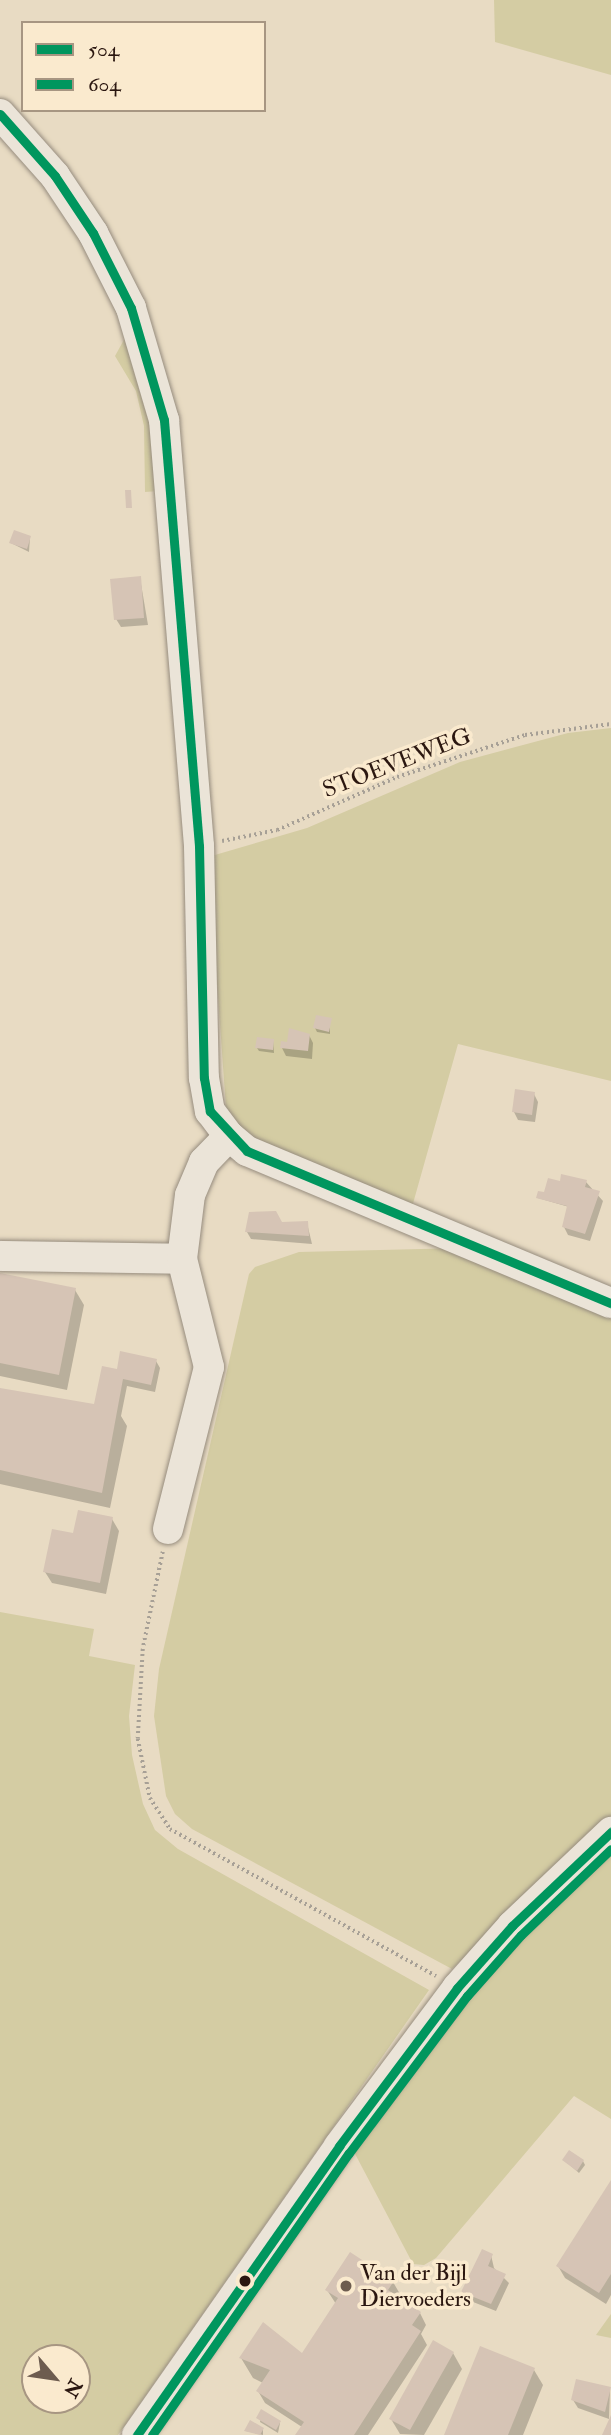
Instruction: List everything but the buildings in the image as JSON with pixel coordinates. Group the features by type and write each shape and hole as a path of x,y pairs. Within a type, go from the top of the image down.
{"street":[{"path":"0,114 55,176 93,233 131,308 164,420 199,846 204,1078 210,1111 229,1136 247,1151 611,1303"},
{"path":"168,1529 209,1367 183,1259 190,1195 204,1162 229,1136"},
{"path":"0,1256 183,1259"},
{"path":"137,2435 339,2146 457,1988 512,1926 611,1832"}],"path":[{"name":"STOEVEWEG","path":"199,846 277,830 397,777 525,735 611,724"},
{"path":"168,1529 143,1649 138,1738 150,1798 163,1819 170,1829 251,1876 457,1988"}],"shaded area":[{"path":"494,0 611,0 611,75 495,42"},
{"path":"131,327 146,381 159,491 145,492 144,426 136,391 115,356"},
{"path":"611,728 611,1081 458,1044 412,1207 239,1131 226,1108 208,857 307,828 460,762 568,733"},
{"path":"462,1248 611,1310 611,1816 452,1969 192,1829 175,1814 166,1796 154,1716 159,1669 249,1274 255,1267 299,1252"},
{"path":"0,1612 94,1629 89,1656 135,1665 129,1716 132,1755 143,1804 155,1830 178,1849 429,1990 118,2435 0,2435"},
{"path":"611,1853 611,2119 574,2096 436,2258 424,2265 413,2264 353,2150 473,1987"},
{"path":"611,2314 611,2338 596,2335"}],"transit line":[{"name":"504","path":"0,114 55,176 93,233 131,308 164,420 199,846 204,1078 210,1111 247,1151 611,1303"},
{"name":"504","path":"137,2435 339,2146 457,1988 512,1926 611,1832"},
{"name":"604","path":"152,2435 349,2153 467,1996 521,1935 611,1849"}],"place":[{"name":"Van der Bijl Diervoeders","path":"346,2286"}]}
